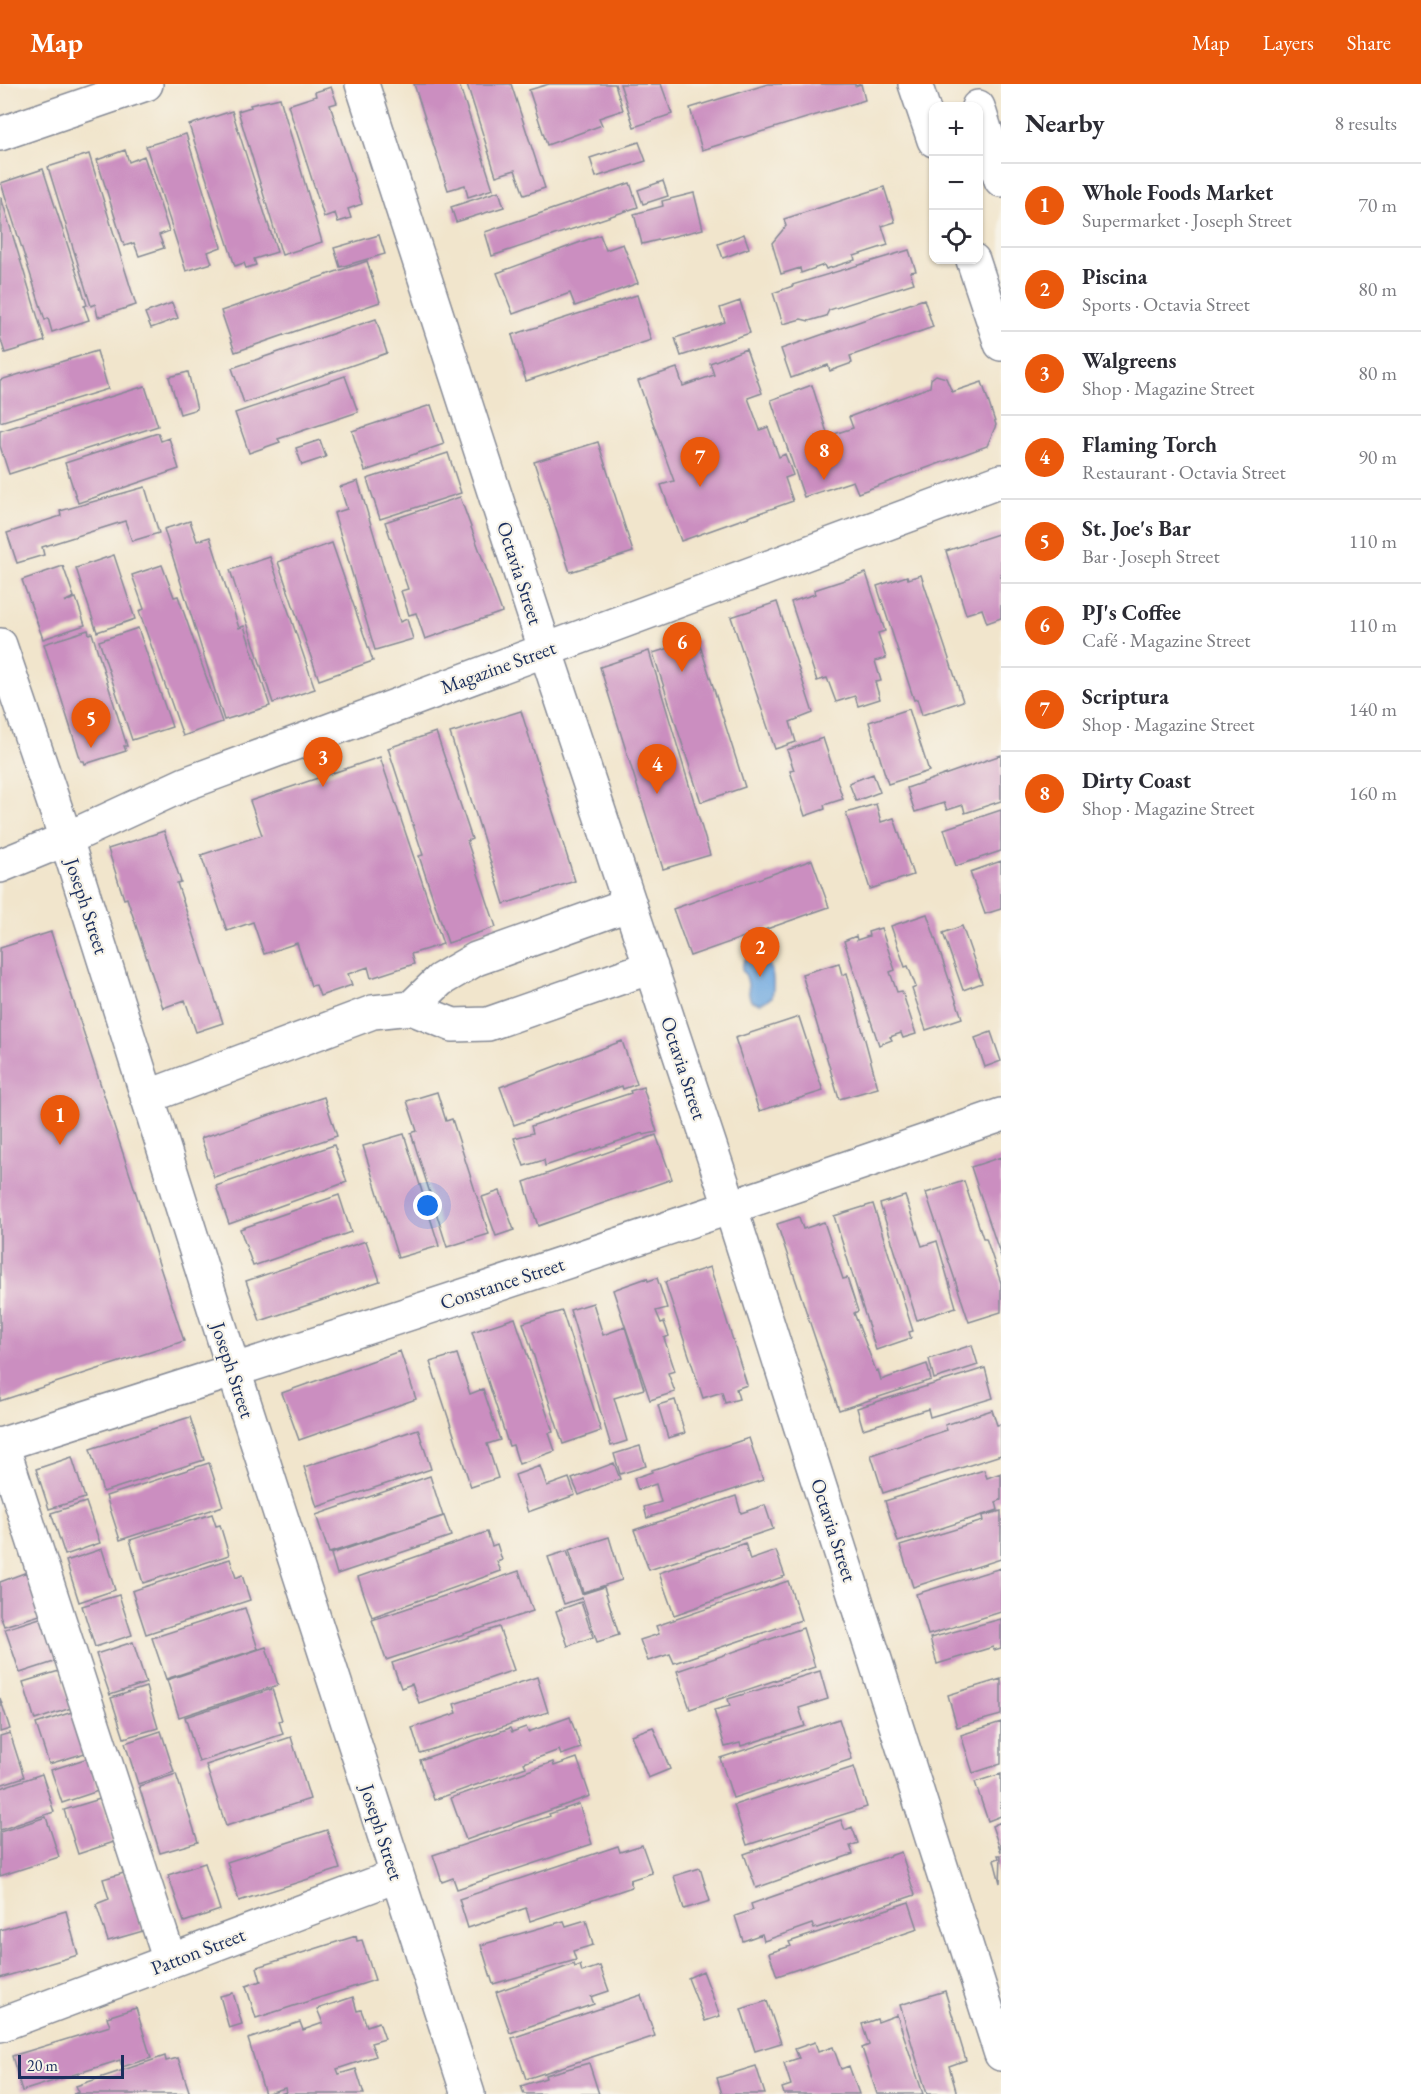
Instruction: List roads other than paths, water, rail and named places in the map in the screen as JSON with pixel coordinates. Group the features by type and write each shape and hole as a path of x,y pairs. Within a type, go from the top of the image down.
{"street":[{"path":"0,134 146,84"},
{"name":"Octavia Street","path":"362,84 545,649 731,1209 1001,2054"},
{"path":"915,84 929,128"},
{"path":"971,84 976,102"},
{"path":"983,123 1001,180"},
{"path":"974,264 1001,344"},
{"name":"Magazine Street","path":"0,866 66,839 186,784 1001,481"},
{"name":"Joseph Street","path":"0,645 66,839 234,1371 468,2094"},
{"path":"411,1008 440,980 476,959 630,904"},
{"path":"147,1097 373,1012 411,1008 453,1025 488,1024 651,967"},
{"name":"Constance Street","path":"1,1444 234,1371 731,1209 1001,1115"},
{"path":"1,1444 170,1961"},
{"name":"Patton Street","path":"0,2025 396,1876"}],"water":[{"path":"753,954 765,960 773,977 772,997 760,1004 751,1001 742,970 744,960"}],"place":[{"name":"Dirty Coast","path":"824,480"},
{"name":"Scriptura","path":"700,487"},
{"name":"PJ's Coffee","path":"682,672"},
{"name":"St. Joe's Bar","path":"91,748"},
{"name":"Walgreens","path":"323,787"},
{"name":"Flaming Torch","path":"657,794"},
{"name":"Piscina","path":"760,977"},
{"name":"Whole Foods Market","path":"60,1145"}]}
